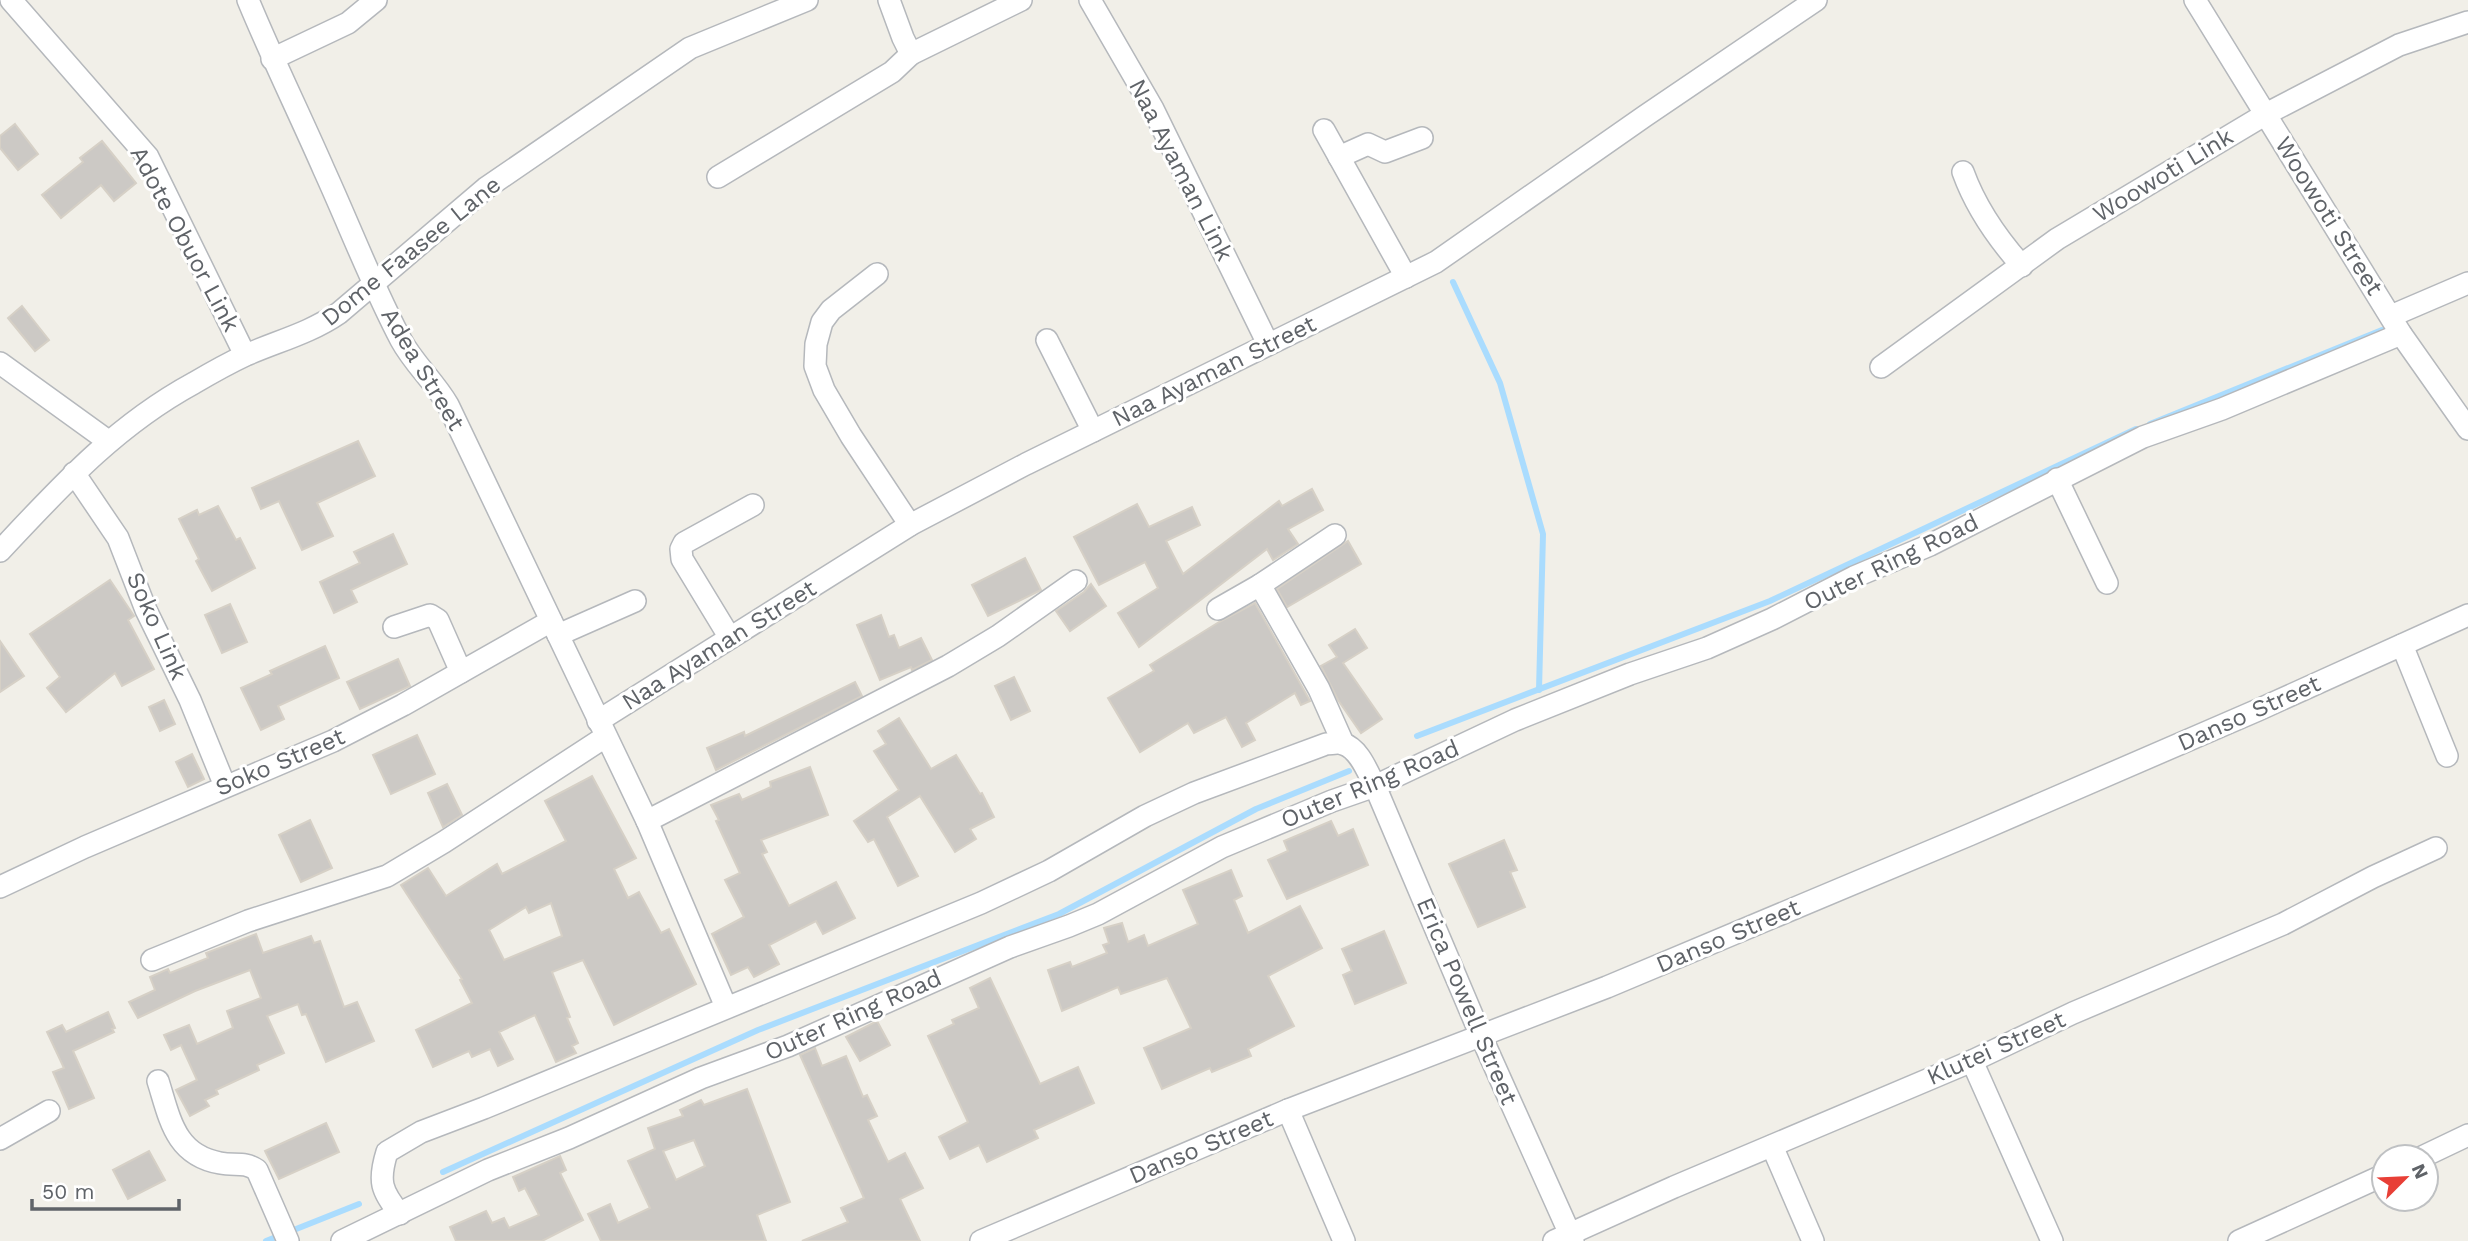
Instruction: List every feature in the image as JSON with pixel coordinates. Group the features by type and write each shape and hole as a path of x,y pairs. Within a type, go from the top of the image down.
{"street":[{"name":"Adote Obuor Link","path":"11,0 148,157 245,355"},
{"name":"Adea Street","path":"248,0 272,59 402,342 437,386 448,405 647,821 726,1007"},
{"path":"272,59 348,23 376,0"},
{"name":"Dome Faasee Lane","path":"0,551 108,441 163,402 245,355 321,325 339,313 486,188 690,48 807,0"},
{"path":"889,0 911,54"},
{"path":"718,177 892,72 911,54 1021,0"},
{"name":"Naa Ayaman Link","path":"1090,0 1153,109 1268,344"},
{"name":"Naa Ayaman Street","path":"152,960 286,908 387,876 444,842 730,638 910,525 1093,430 1454,251 1645,116 1816,0"},
{"name":"Woowoti Street","path":"2195,0 2396,325 2468,429"},
{"name":"Woowoti Link","path":"1881,367 2057,239 2266,114 2399,45 2468,22"},
{"path":"1324,130 1406,277"},
{"path":"1339,157 1368,145 1385,152 1422,138"},
{"path":"1963,173 1971,194 1986,219 2004,246 2022,266"},
{"path":"877,274 831,310 822,322 816,344 815,366 824,390 851,436 910,525"},
{"name":"Outer Ring Road","path":"342,1241 488,1170 569,1138 701,1078 788,1046 1010,947 1079,922 1222,847 1375,786 1515,720 1630,674 1706,648 1772,619 1854,577 1930,545 2143,437 2222,409 2396,325 2468,283"},
{"path":"1047,340 1093,430"},
{"path":"0,363 108,441"},
{"name":"Soko Link","path":"74,473 118,538 146,610 190,700 225,786"},
{"path":"2057,479 2107,583"},
{"path":"730,638 682,559 681,549 684,543 753,505"},
{"path":"1218,608 1260,585 1335,536"},
{"path":"647,821 948,666 998,636 1076,581"},
{"path":"400,1214 382,1186 381,1170 387,1152 421,1132 981,903 1049,871 1145,816 1194,793 1315,747 1343,743 1319,690 1260,585"},
{"name":"Soko Street","path":"0,887 225,786 333,741 461,672 555,628 635,601"},
{"path":"394,627 430,615 438,620 461,672"},
{"name":"Danso Street","path":"981,1241 1288,1110 1620,982 2259,710 2468,615"},
{"path":"2402,645 2447,757"},
{"name":"Erica Powell Street","path":"1343,743 1352,749 1362,762 1375,786 1565,1238"},
{"name":"Klutei Street","path":"1565,1238 1972,1061 2073,1013 2283,924 2436,848"},
{"path":"1972,1061 2052,1241"},
{"path":"158,1081 172,1125 187,1150 208,1160 223,1164 242,1163 257,1170 288,1241"},
{"path":"1288,1110 1345,1241"},
{"path":"0,1139 49,1111"},
{"path":"2440,1148 2468,1135"},
{"path":"1772,1146 1813,1241"},
{"path":"2239,1241 2370,1181"}],"building":[{"path":"15,124 38,154 18,170 0,148 0,136"},
{"path":"102,141 136,183 114,201 101,185 61,218 42,195 83,162 80,158"},
{"path":"22,306 49,340 35,351 8,318"},
{"path":"358,441 375,476 317,503 333,536 302,550 279,501 261,509 252,488"},
{"path":"1312,489 1323,510 1288,529 1298,544 1273,560 1267,549 1139,647 1118,613 1158,588 1145,562 1099,585 1074,537 1137,504 1149,527 1192,507 1200,525 1166,541 1183,574 1279,501 1282,506"},
{"path":"218,506 236,540 240,538 255,568 212,591 179,519 197,510 199,515"},
{"path":"393,534 407,564 351,590 357,602 334,613 320,582 360,563 354,552"},
{"path":"1348,541 1361,564 1287,607 1277,589"},
{"path":"1025,558 1041,590 988,616 972,585"},
{"path":"110,580 134,616 128,620 154,669 122,686 115,673 66,712 47,688 60,677 30,634"},
{"path":"1091,584 1106,606 1070,631 1056,611"},
{"path":"1255,603 1310,701 1301,705 1295,693 1246,723 1255,740 1242,747 1226,717 1194,733 1188,723 1140,752 1108,698 1154,671 1150,665"},
{"path":"230,604 247,642 222,653 205,615"},
{"path":"881,615 889,637 894,635 899,648 921,638 932,660 912,670 911,667 880,680 857,625"},
{"path":"1355,629 1367,648 1343,663 1382,719 1361,733 1338,700 1321,666 1337,657 1329,645"},
{"path":"0,641 24,676 0,692"},
{"path":"325,646 339,678 278,706 284,719 261,730 241,688 272,674 270,671"},
{"path":"398,659 410,686 360,709 347,682"},
{"path":"1014,677 1030,711 1011,720 995,686"},
{"path":"855,682 862,696 716,770 707,748 744,732 745,736"},
{"path":"164,700 175,724 160,731 149,707"},
{"path":"899,718 931,769 956,755 980,794 982,793 994,817 970,829 976,839 955,852 920,796 887,817 918,876 898,886 874,839 868,842 854,821 899,790 874,751 886,744 878,731"},
{"path":"417,735 435,774 391,794 373,755"},
{"path":"192,754 204,779 188,787 176,762"},
{"path":"810,767 828,815 761,840 767,852 762,854 789,906 836,882 855,918 823,934 816,921 769,945 779,964 754,977 748,967 731,975 712,934 744,917 725,880 740,873 711,805 739,794 742,800 771,787 770,782"},
{"path":"592,776 636,858 614,869 628,898 639,892 661,933 669,929 696,984 614,1025 583,960 552,972 578,1043 572,1046 576,1053 556,1062 535,1015 499,1032 513,1059 498,1066 490,1049 472,1057 469,1051 433,1067 416,1030 472,1003 460,980 462,979 401,885 428,868 446,896 497,864 502,874 566,841 545,801","holes":["551,903 562,936 504,960 489,930 526,907 529,913"]},
{"path":"447,784 462,815 443,827 428,793"},
{"path":"310,820 332,868 301,882 279,835"},
{"path":"1331,821 1338,836 1353,829 1368,865 1287,899 1268,860 1288,851 1284,841"},
{"path":"1504,840 1517,870 1510,872 1525,907 1478,927 1449,864"},
{"path":"1231,870 1242,896 1234,900 1248,933 1300,906 1322,948 1268,976 1294,1026 1248,1049 1251,1056 1212,1072 1210,1068 1162,1089 1144,1048 1191,1028 1167,978 1121,994 1118,987 1062,1011 1048,970 1070,962 1072,967 1107,953 1103,945 1109,943 1104,928 1122,923 1128,942 1144,935 1148,946 1198,924 1183,890"},
{"path":"1384,931 1406,983 1355,1004 1343,975 1352,971 1342,949"},
{"path":"256,934 263,953 311,936 314,943 320,941 344,1007 357,1002 374,1041 326,1062 306,1014 302,1015 298,1004 267,1016 284,1053 257,1065 259,1070 216,1090 218,1094 205,1100 209,1106 190,1116 176,1090 197,1080 181,1045 171,1050 164,1035 189,1025 197,1044 233,1028 227,1011 261,998 250,970 195,991 138,1018 129,1002 155,990 150,977 168,969 170,973 208,958 206,953"},
{"path":"990,978 1040,1084 1078,1067 1094,1103 1034,1130 1038,1138 987,1162 979,1145 950,1159 939,1137 968,1122 928,1036 954,1024 952,1020 979,1008 970,988"},
{"path":"108,1012 115,1028 112,1029 114,1032 73,1051 94,1098 69,1109 53,1072 64,1068 47,1032 62,1025 66,1032"},
{"path":"877,1021 890,1045 860,1061 846,1037"},
{"path":"815,1048 822,1066 846,1056 863,1097 867,1095 877,1116 868,1120 888,1162 905,1153 923,1188 900,1199 920,1241 802,1241 848,1222 841,1208 864,1198 800,1055"},
{"path":"747,1089 790,1202 757,1215 766,1241 601,1241 588,1214 610,1204 618,1223 650,1208 628,1161 655,1149 648,1128 683,1116 680,1110 701,1100 704,1105","holes":["694,1140 705,1166 676,1180 663,1151"]},
{"path":"326,1123 339,1152 279,1179 265,1151"},
{"path":"149,1151 165,1180 128,1199 113,1170"},
{"path":"560,1156 566,1170 560,1173 583,1220 542,1241 456,1241 450,1227 486,1211 492,1223 504,1218 509,1228 539,1215 525,1188 519,1191 513,1177"}],"waterway":[{"path":"1453,282 1500,383 1543,534 1539,690"},
{"path":"2150,424 2382,330"},
{"path":"1417,736 1770,601 2136,429"},
{"path":"443,1172 758,1030 1059,914 1256,809 1349,771"},
{"path":"266,1241 359,1204"}]}
